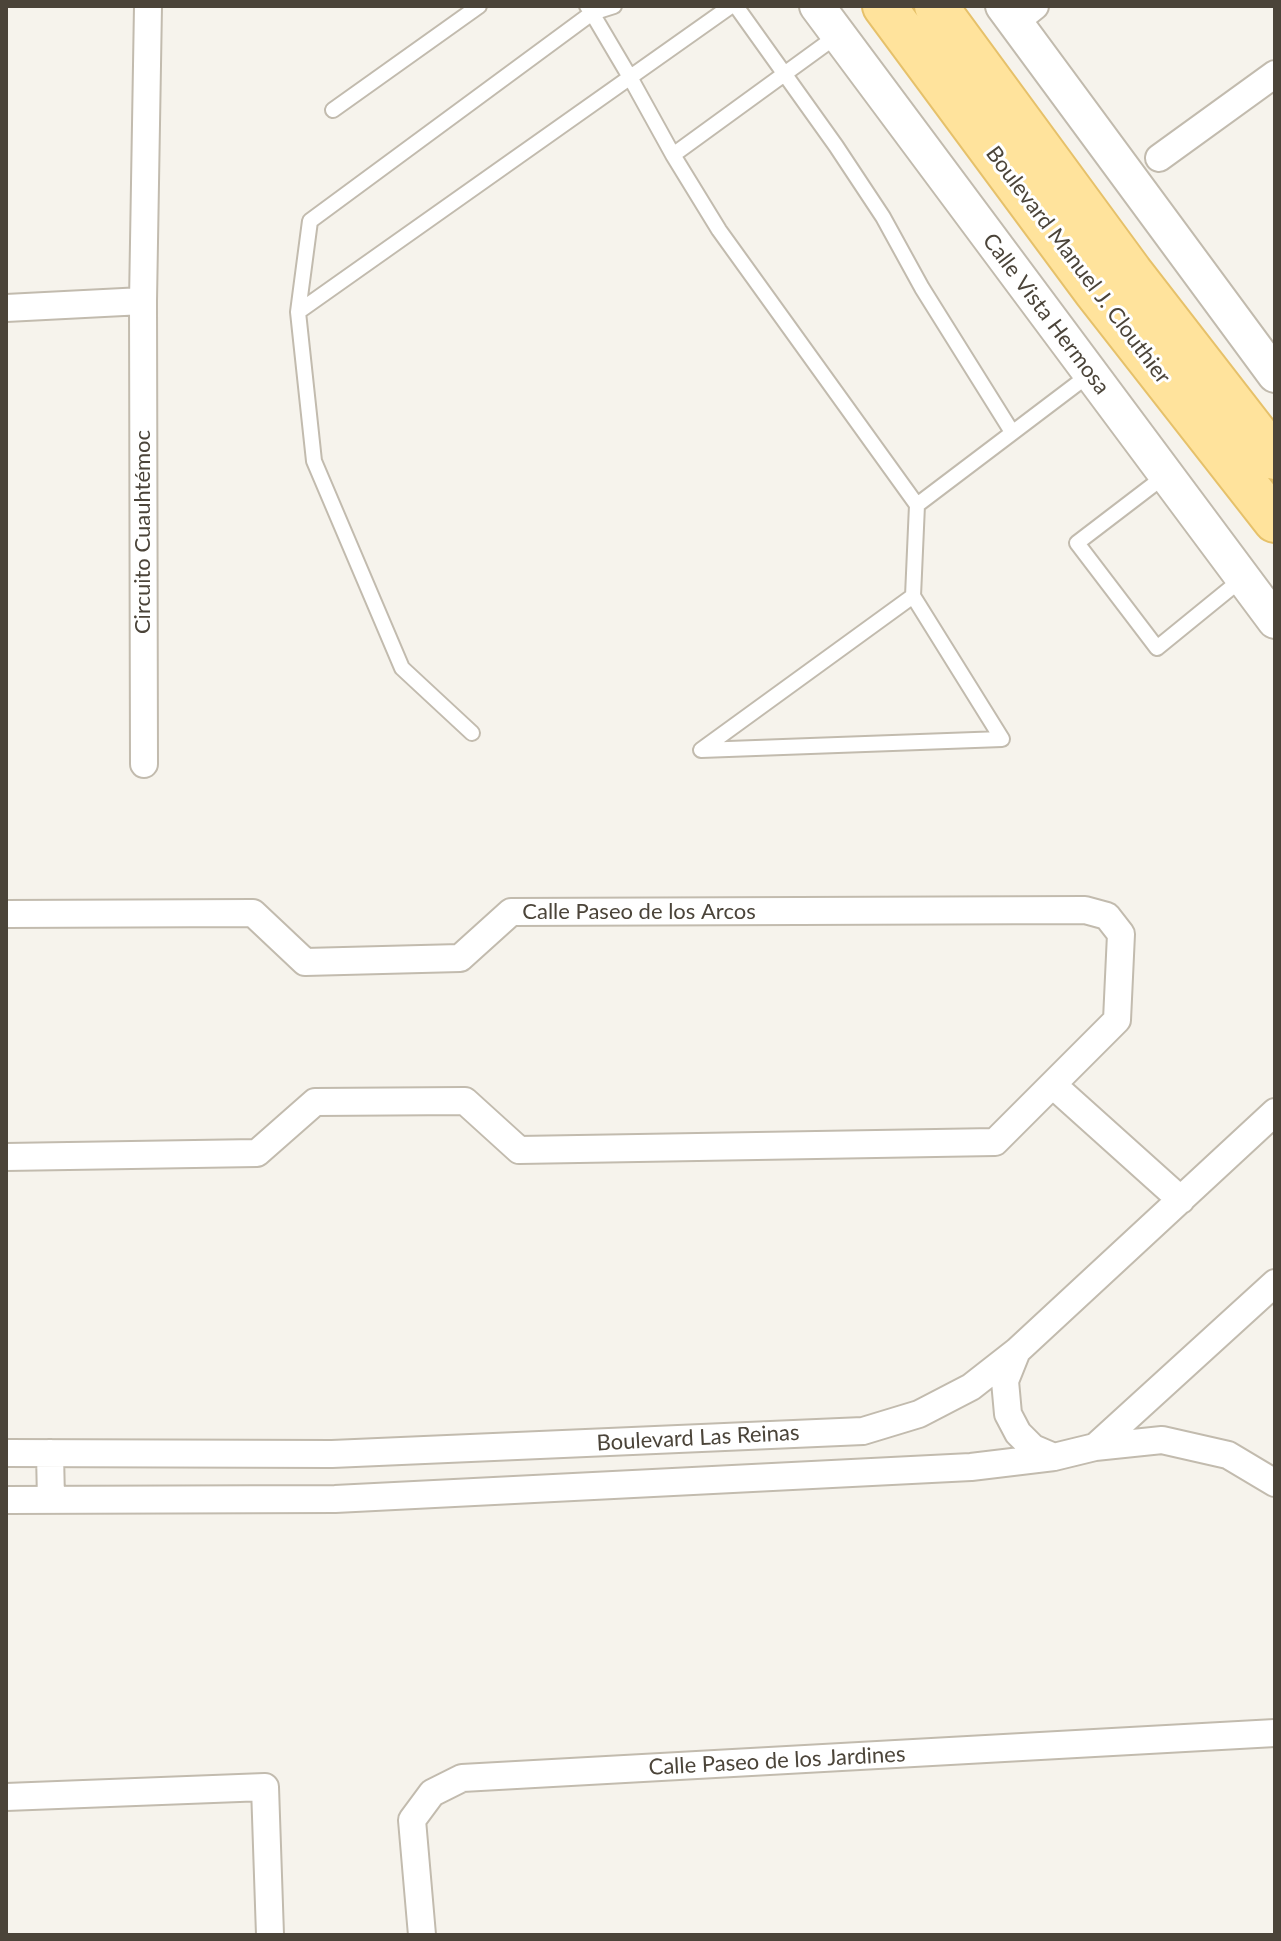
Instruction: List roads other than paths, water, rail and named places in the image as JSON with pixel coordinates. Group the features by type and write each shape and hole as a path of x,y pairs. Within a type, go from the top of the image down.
{"main road":[{"name":"Boulevard Manuel J. Clouthier","path":"884,6 1095,291 1275,521"},
{"name":"Boulevard Manuel J. Clouthier","path":"936,6 1131,272 1275,458"}],"street":[{"name":"Circuito Cuauhtémoc","path":"144,764 143,301 148,6"},
{"name":"Calle Vista Hermosa","path":"817,6 1275,621"},
{"path":"1018,11 1275,375"},
{"path":"1159,158 1275,74"},
{"path":"6,308 143,301"},
{"name":"Calle Paseo de los Arcos","path":"6,914 253,913 305,962 460,958 511,912 1085,910 1107,916 1121,934 1117,1020 995,1142 519,1150 465,1101 315,1102 257,1153 6,1157"},
{"path":"1053,1085 1181,1200"},
{"name":"Boulevard Las Reinas","path":"6,1453 332,1454 863,1431 919,1414 971,1387 1017,1351 1275,1112"},
{"name":"Boulevard Las Reinas","path":"1095,1447 1275,1283"},
{"path":"1017,1351 1005,1381 1008,1414 1018,1433 1033,1448 1054,1457"},
{"name":"Boulevard Las Reinas","path":"6,1500 335,1499 971,1467 1054,1457 1095,1447 1162,1440 1228,1455 1275,1483"},
{"path":"50,1453 51,1500"},
{"name":"Calle Paseo de los Jardines","path":"422,1935 412,1820 432,1793 462,1778 1275,1733"},
{"path":"6,1797 265,1787 270,1935"}],"lane":[{"path":"333,110 479,6"},
{"path":"472,733 402,668 314,461 298,312 310,221 589,10 614,6"},
{"path":"298,312 734,6 836,146 883,217 922,288 1012,432"},
{"path":"589,10 719,230 917,505 913,596 1002,739 701,750 913,596"},
{"path":"673,155 838,35"},
{"path":"917,505 1091,374"},
{"path":"1166,474 1077,543 1157,648 1243,578"}]}
